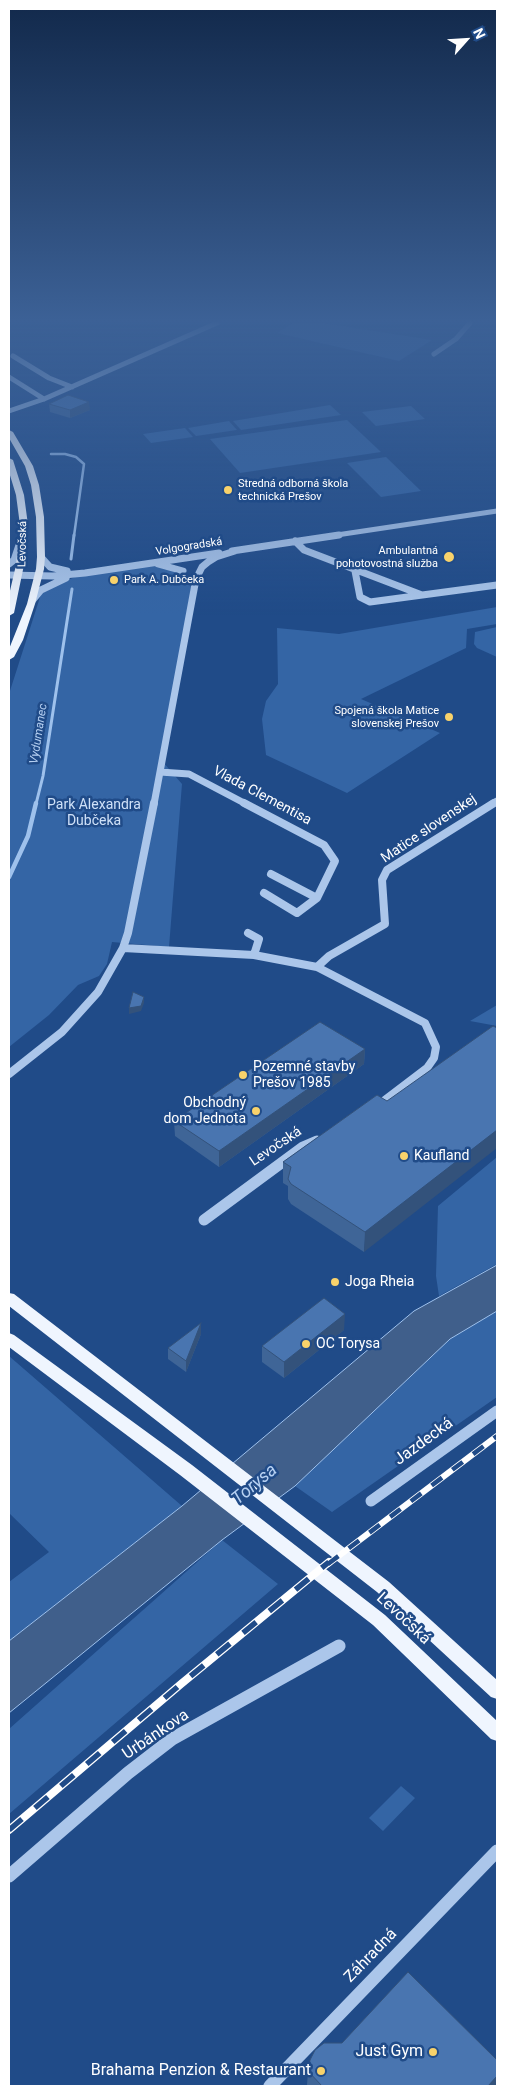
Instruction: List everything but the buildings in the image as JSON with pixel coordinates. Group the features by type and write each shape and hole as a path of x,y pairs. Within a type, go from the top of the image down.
{"main road":[{"name":"Levočská","path":"9,432 26,461 35,486 40,517 41,557 30,604 18,640 9,657"},
{"name":"Levočská","path":"9,462 22,505 23,531 13,576 9,613"},
{"name":"Levočská","path":"9,1298 383,1587 462,1657 497,1691"},
{"name":"Levočská","path":"9,1339 277,1539 379,1620 497,1733"}],"street":[{"name":"Volgogradská","path":"13,576 85,573 497,511"},
{"path":"9,564 14,560 23,531"},
{"path":"295,541 301,549 424,596"},
{"path":"9,1074 62,1032 98,992 123,948 128,933 160,772 196,579 202,567 216,557 238,550"},
{"name":"Volgogradská","path":"41,557 47,565 55,569 85,573"},
{"path":"183,570 181,566 186,558 199,563 202,567"},
{"path":"148,564 183,570 196,579"},
{"path":"355,571 360,597 363,600 381,602 497,585"},
{"name":"Volgogradská","path":"30,604 45,587 58,580 85,573"},
{"name":"Vlada Clementisa","path":"160,772 194,776 321,843 335,861 317,898"},
{"name":"Matice slovenskej","path":"317,967 329,956 385,924 382,880 387,870 497,801"},
{"path":"264,893 297,912 317,898 271,874"},
{"path":"248,933 259,939 254,955"},
{"path":"123,948 254,955 317,967 425,1023 436,1047 431,1063 365,1115"},
{"name":"Levočská","path":"204,1220 303,1147 326,1137"},
{"name":"Jazdecká","path":"371,1501 439,1450 497,1411"},
{"name":"Urbánkova","path":"9,1876 128,1773 172,1739 339,1646"},
{"name":"Záhradná","path":"270,2086 497,1851"}],"green space":[{"path":"229,421 237,430 196,436 188,428"},
{"path":"234,421 303,421 241,430"},
{"path":"348,421 381,452 240,473 210,439"},
{"path":"371,421 413,421 376,426"},
{"path":"185,428 193,437 151,443 143,434"},
{"path":"386,457 421,491 381,497 347,463"},
{"name":"Park Alexandra Dubčeka","path":"147,565 165,568 197,581 163,762 182,784 169,947 112,942 107,964 99,976 78,985 49,1015 9,1047 9,694 42,591 82,574"},
{"path":"497,607 497,624 467,629 466,648 361,699 440,733 347,793 266,755 262,719 266,701 278,684 277,628 339,634"},
{"path":"497,627 497,657 477,648 474,644 475,632"},
{"path":"497,1005 497,1026 470,1021"},
{"path":"497,1157 497,1264 439,1296 436,1276 438,1206"},
{"path":"497,1311 497,1397 332,1512 295,1486 450,1339"},
{"path":"9,1356 182,1506 9,1641 9,1582 49,1552 9,1513"},
{"path":"222,1540 278,1584 9,1814 9,1729"},
{"path":"401,1786 415,1798 383,1831 369,1818"}],"water":[{"name":"Torysa","path":"497,1265 497,1311 450,1339 295,1486 222,1540 9,1713 9,1641 182,1506 414,1311"}],"pier":[{"path":"228,1464 276,1503 252,1521 205,1484"}],"waterway":[{"name":"Vydumanec","path":"51,454 65,454 76,457 84,464 74,536"},
{"name":"Vydumanec","path":"71,559 74,535"},
{"name":"Vydumanec","path":"36,804 43,776 72,589"},
{"name":"Vydumanec","path":"9,877 28,836 36,803"}],"railway":[{"path":"328,1564 497,1436"},
{"path":"9,1830 329,1562"}],"place":[{"name":"Stredná odborná škola technická Prešov","path":"228,490"},
{"name":"Ambulantná pohotovostná služba","path":"449,557"},
{"name":"Park A. Dubčeka","path":"114,580"},
{"name":"Spojená škola Matice slovenskej Prešov","path":"449,717"},
{"name":"Pozemné stavby Prešov 1985","path":"243,1075"},
{"name":"Obchodný dom Jednota","path":"256,1111"},
{"name":"Kaufland","path":"404,1156"},
{"name":"Joga Rheia","path":"335,1282"},
{"name":"OC Torysa","path":"306,1344"},
{"name":"Just Gym","path":"433,2052"},
{"name":"Brahama Penzion & Restaurant","path":"321,2071"}]}
